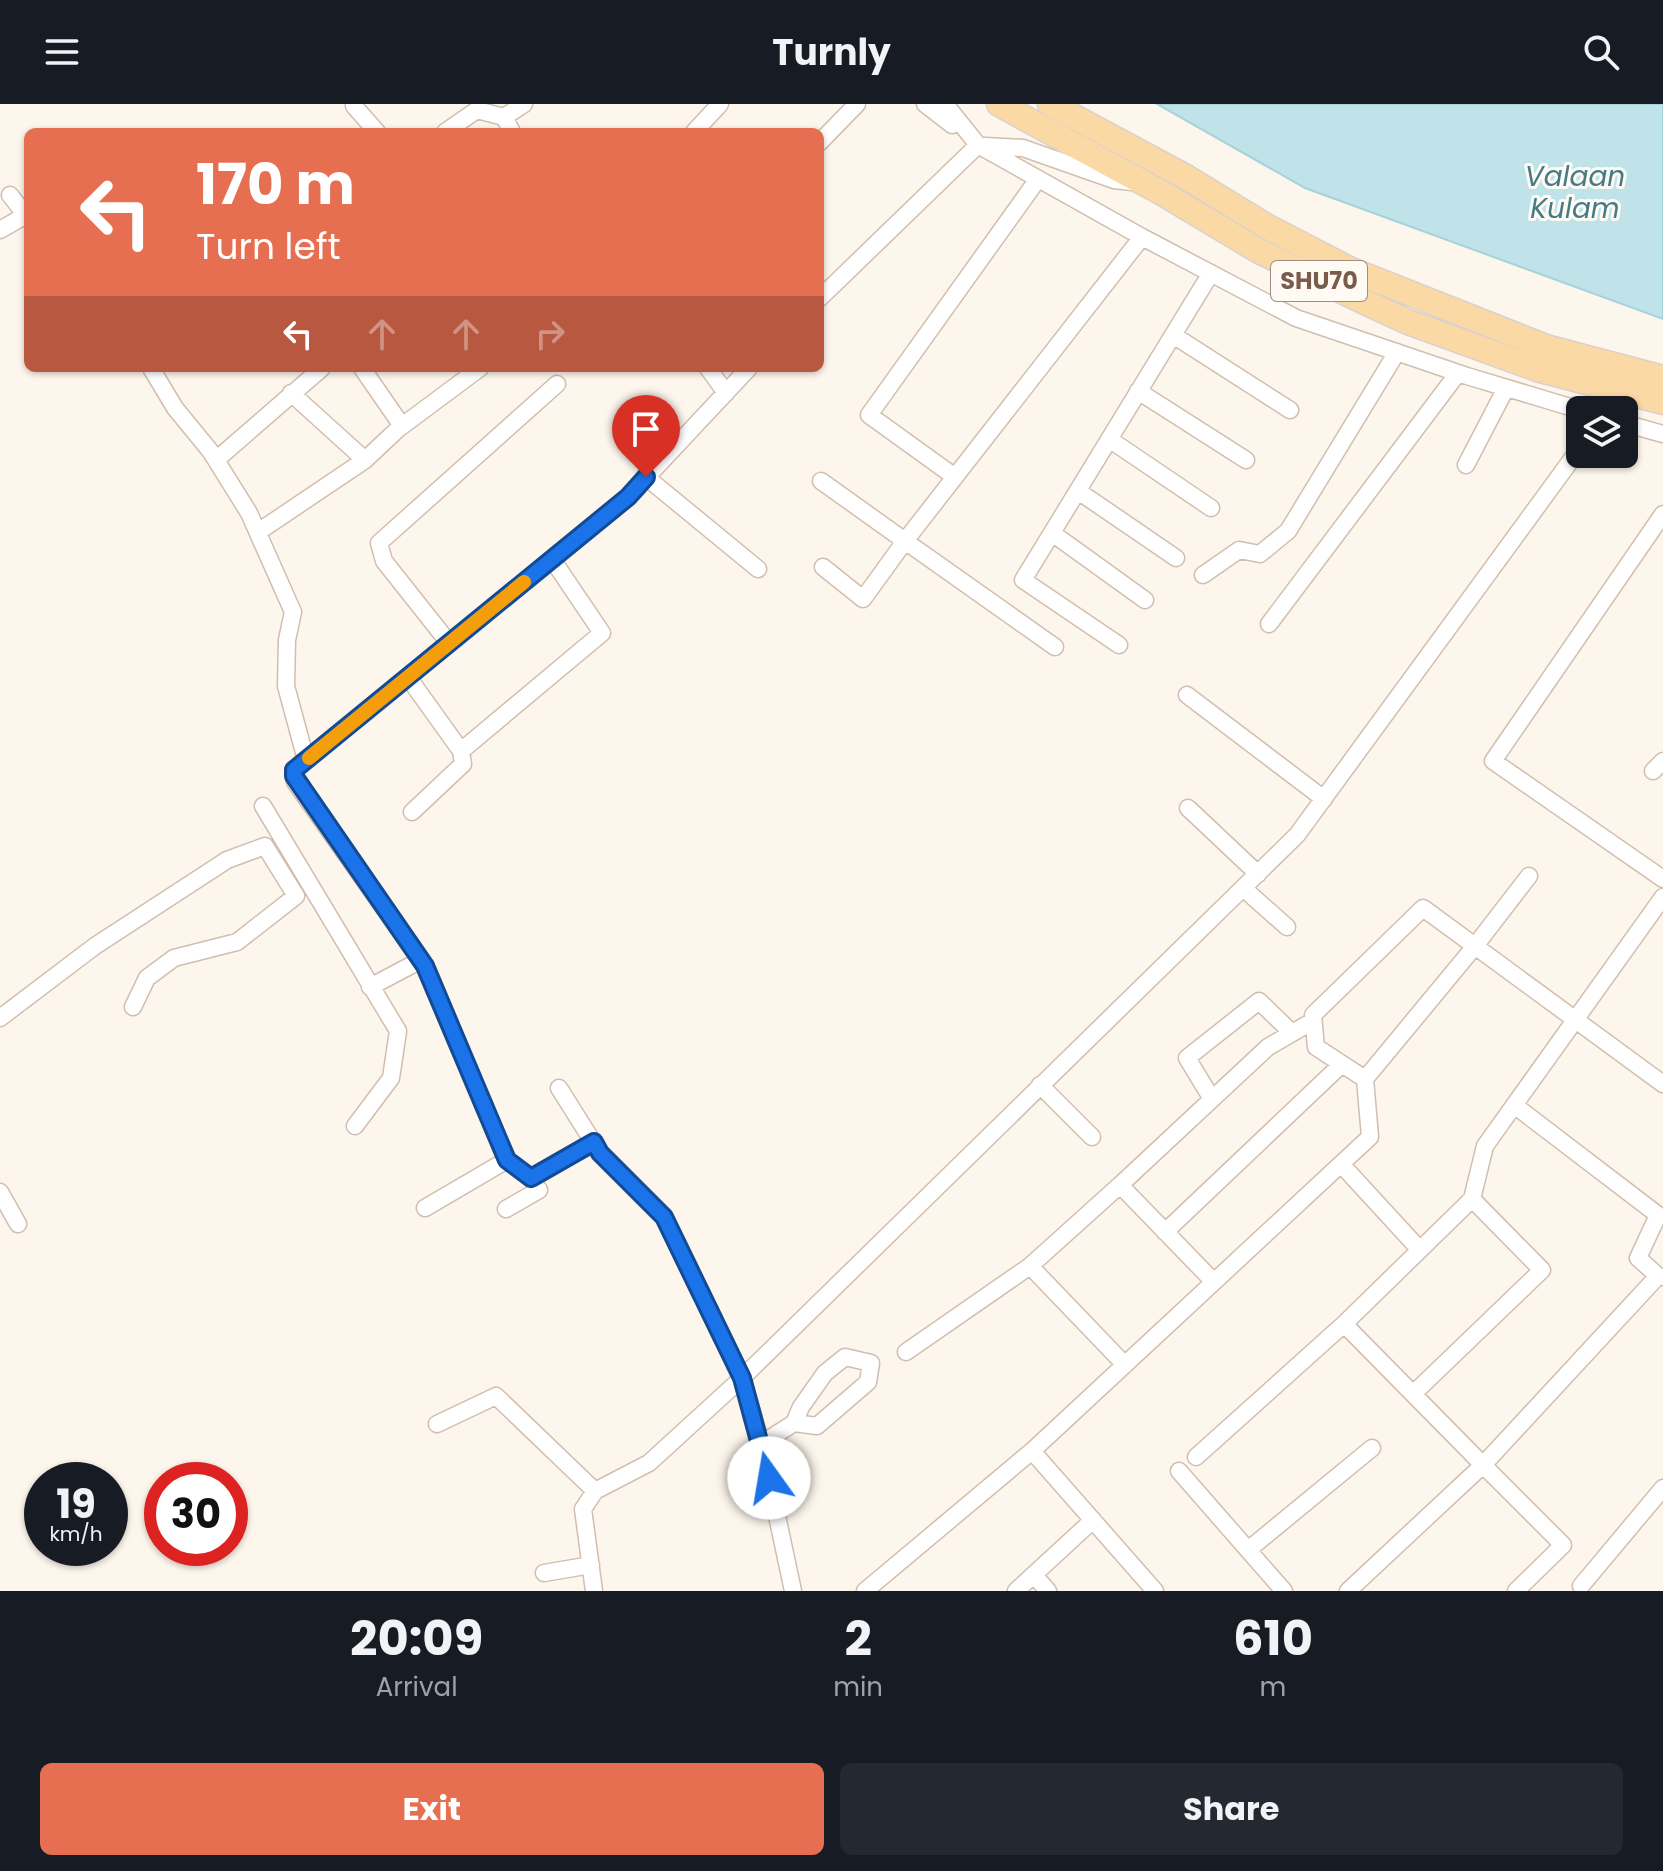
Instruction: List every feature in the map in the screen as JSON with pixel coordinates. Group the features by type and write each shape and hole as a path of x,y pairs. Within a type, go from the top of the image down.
{"main road":[{"name":"SHU70","path":"999,104 1153,188 1259,251 1408,322 1540,370 1663,402"},
{"name":"SHU70","path":"1050,104 1349,269 1546,347 1663,378"},
{"path":"1153,188 1172,169"}],"street":[{"path":"451,128 477,110 508,125 524,104"},
{"path":"698,128 720,104"},
{"path":"824,138 857,104"},
{"path":"925,104 978,145 1142,237 1296,318 1566,406"},
{"path":"945,104 978,145 1023,148 1114,180 1153,188"},
{"path":"354,106 373,128"},
{"path":"824,294 978,145"},
{"path":"955,477 869,415 1038,179"},
{"path":"10,195 24,213"},
{"path":"0,230 24,218"},
{"path":"823,567 863,599 1142,237"},
{"path":"1119,645 1023,580 1211,273"},
{"path":"1173,335 1290,410"},
{"path":"1203,575 1239,550 1260,554 1288,531 1397,352"},
{"path":"154,372 175,408 216,460 249,513 293,612 287,640 286,686 306,760"},
{"path":"216,460 317,372"},
{"path":"365,372 402,426"},
{"path":"258,532 365,460 402,426 475,372"},
{"path":"711,372 726,393"},
{"path":"506,1209 539,1190 531,1178 507,1160 421,960 295,782 294,770 628,497 745,372"},
{"path":"1269,624 1458,373"},
{"path":"449,643 384,561 379,543 557,384"},
{"path":"1466,465 1506,388"},
{"path":"1138,391 1246,460"},
{"path":"291,393 365,460"},
{"path":"1638,427 1663,434"},
{"path":"1109,439 1211,508"},
{"path":"594,1591 583,1509 595,1491 649,1463 742,1378 1297,835 1566,467"},
{"path":"646,477 758,569"},
{"path":"821,481 1055,647"},
{"path":"1078,491 1176,558"},
{"path":"1663,514 1493,761 1663,879"},
{"path":"1052,533 1145,600"},
{"path":"461,751 602,633 552,559"},
{"path":"408,677 461,751 463,764 412,812"},
{"path":"1187,695 1324,799"},
{"path":"263,806 398,1031 391,1078 355,1126"},
{"path":"1188,808 1258,874"},
{"path":"0,1018 95,946 227,860 265,846 296,896 237,942 174,958 147,978 133,1007"},
{"path":"865,1591 1032,1451 1370,1137 1365,1079 1529,876"},
{"path":"1243,888 1287,927"},
{"path":"1196,1457 1344,1324 1472,1199 1485,1146 1663,897"},
{"path":"1365,1079 1316,1047 1313,1015 1423,908 1663,1084"},
{"path":"370,987 421,960"},
{"path":"1212,1099 1187,1058 1259,1001 1292,1033"},
{"path":"906,1352 1030,1266 1268,1047 1313,1021"},
{"path":"1165,1232 1342,1064"},
{"path":"1040,1085 1092,1137"},
{"path":"559,1088 600,1153 664,1217 742,1378 761,1444 793,1591"},
{"path":"1348,1591 1483,1465 1661,1276 1638,1258 1658,1215 1514,1105"},
{"path":"531,1178 594,1142"},
{"path":"425,1208 507,1160"},
{"path":"1341,1164 1420,1250"},
{"path":"1120,1185 1214,1282"},
{"path":"0,1192 18,1224"},
{"path":"1413,1394 1542,1270 1472,1199"},
{"path":"1030,1266 1125,1365"},
{"path":"1344,1324 1563,1545 1516,1591"},
{"path":"761,1444 794,1423 825,1373 845,1357 871,1363 868,1382 817,1426 794,1423"},
{"path":"437,1424 496,1396 595,1491"},
{"path":"1248,1550 1372,1448"},
{"path":"1032,1451 1155,1591"},
{"path":"1179,1471 1284,1591"},
{"path":"1581,1586 1663,1488"},
{"path":"1016,1591 1093,1520"},
{"path":"544,1573 591,1565"},
{"path":"1034,1575 1048,1591"}],"water":[{"name":"Valaan Kulam","path":"1157,104 1663,104 1663,319 1305,188"}],"slow traffic":[{"path":"309,758 524,582"}],"route":[{"path":"646,477 628,497 294,770 294,776 295,782 425,966 507,1160 531,1178 594,1142 600,1153 664,1217 742,1378 769,1478"}]}
